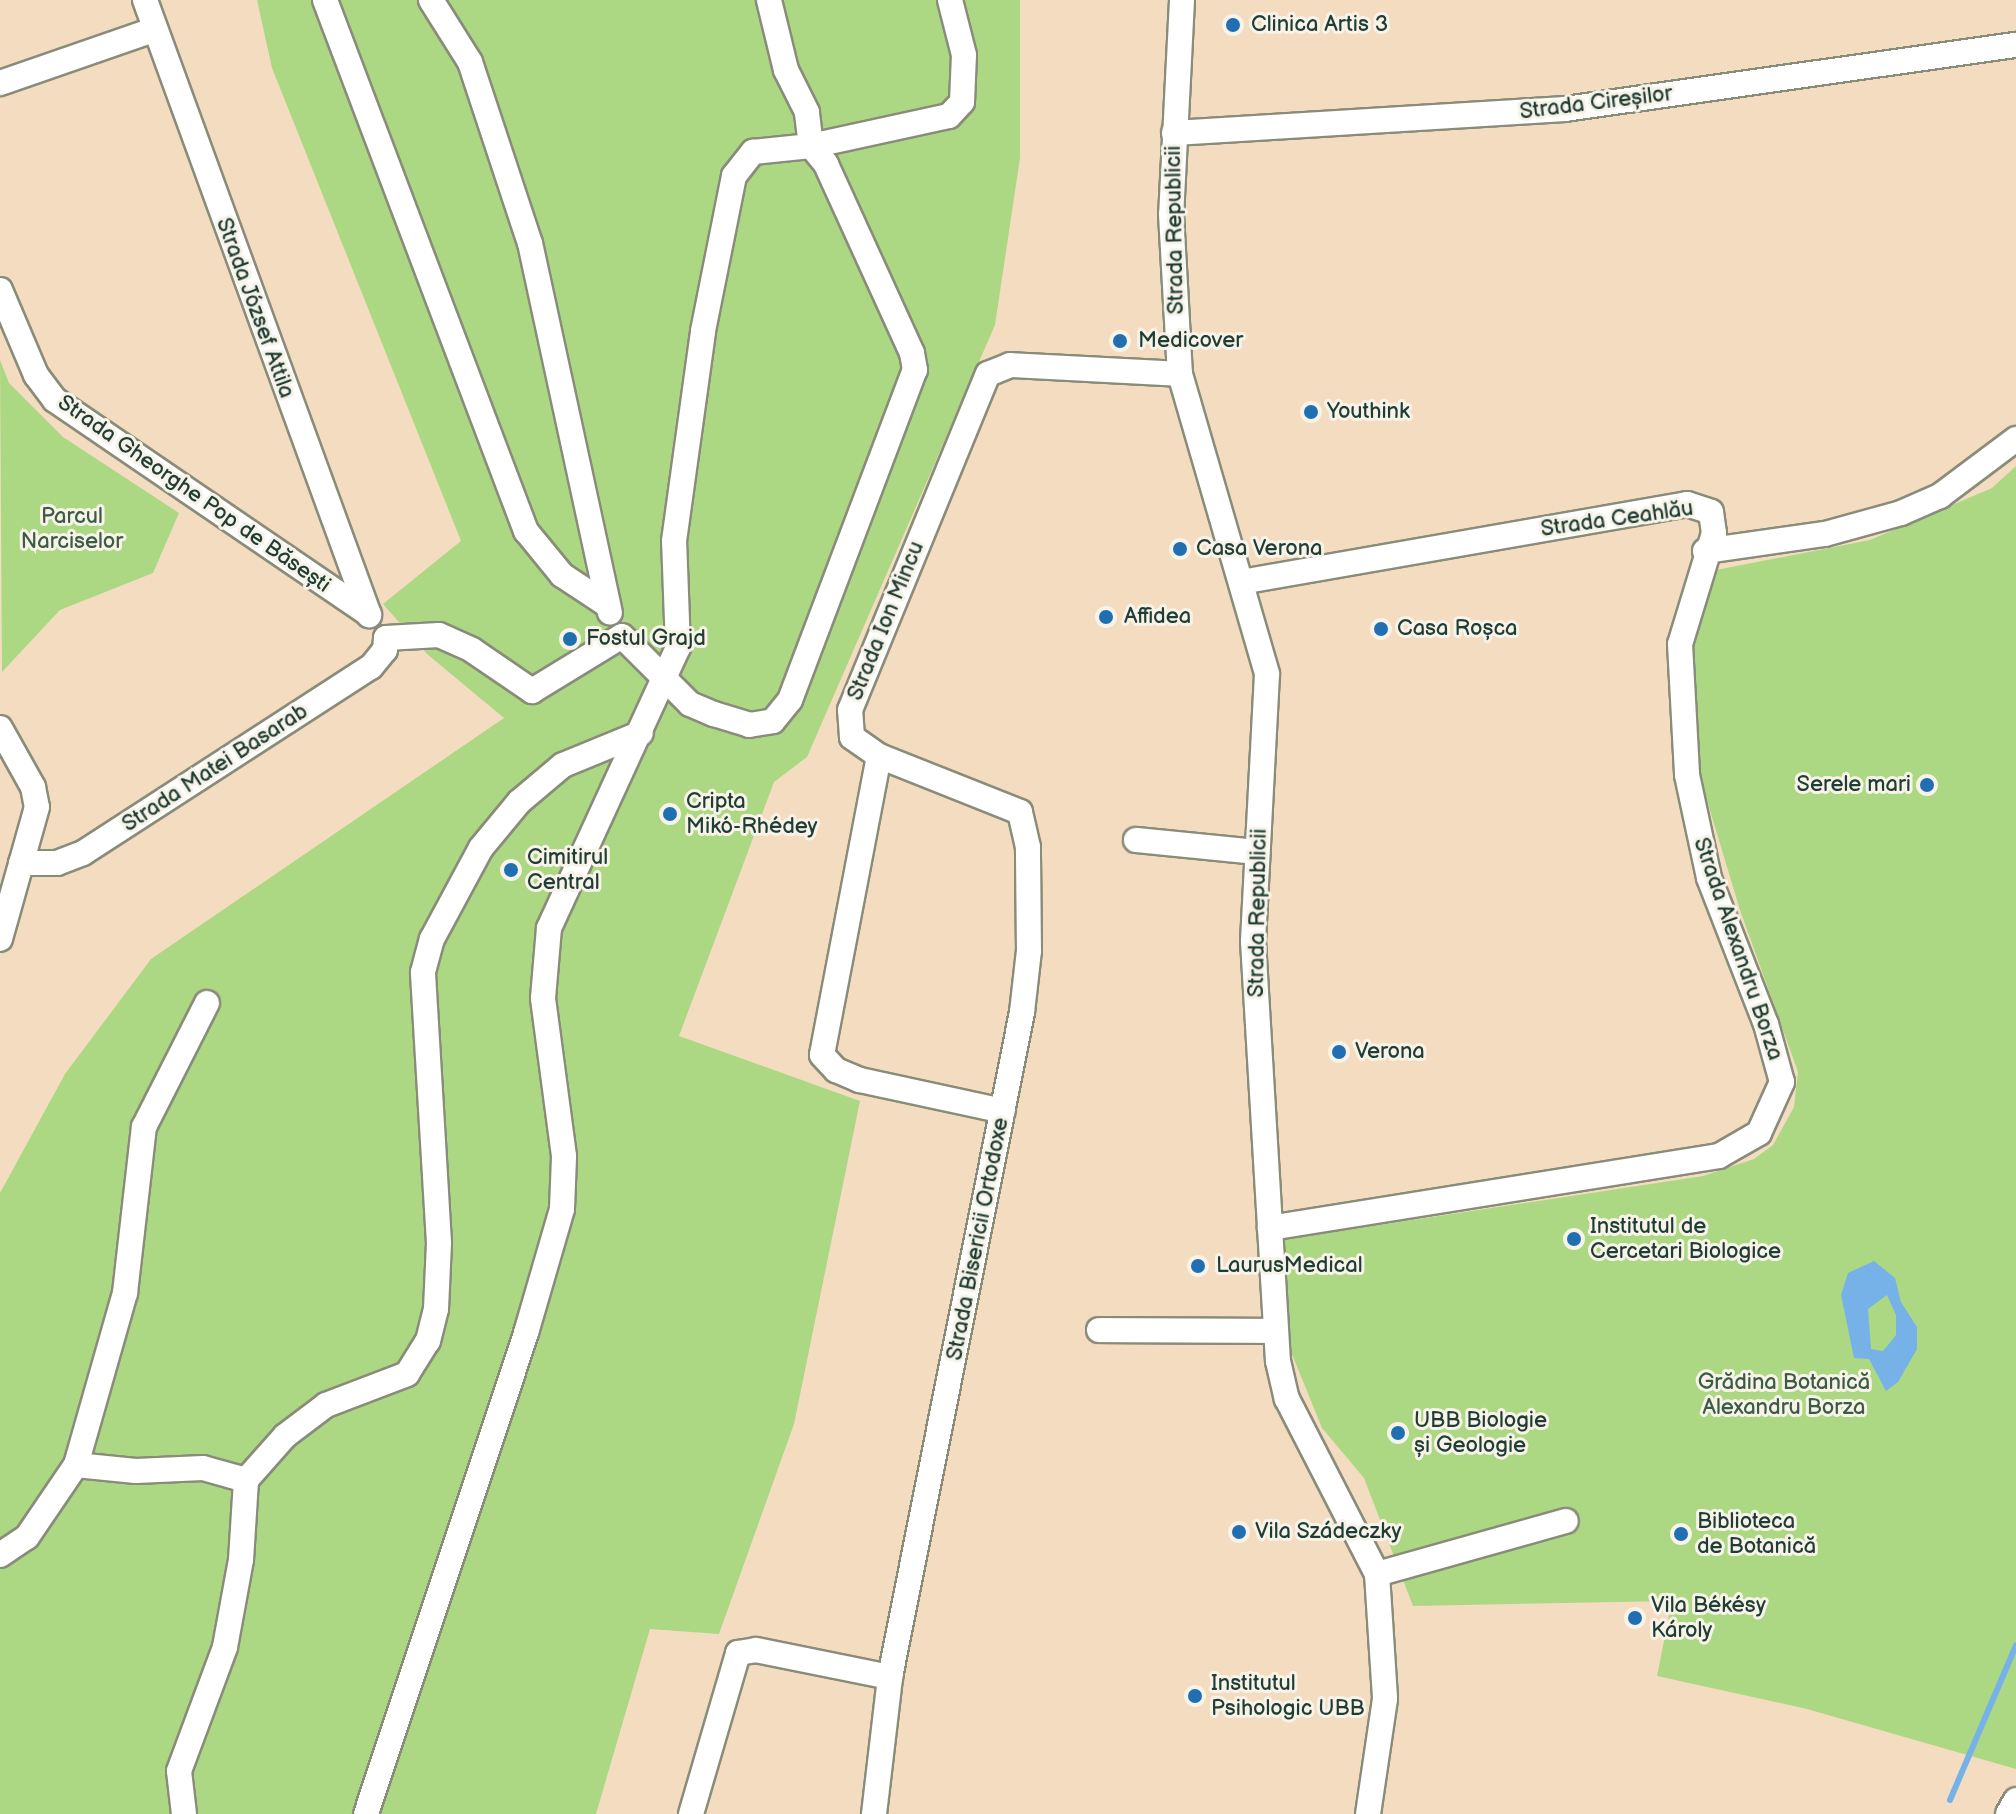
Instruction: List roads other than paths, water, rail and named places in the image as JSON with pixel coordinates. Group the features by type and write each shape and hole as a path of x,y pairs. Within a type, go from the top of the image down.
{"street":[{"name":"Strada József Attila","path":"145,0 153,30 369,615"},
{"path":"325,0 526,531 562,575 606,604"},
{"path":"431,0 470,62 530,243 606,604 622,636 690,704 749,725 773,721 790,700 912,386 912,353 826,164 811,146 807,112 786,70 769,0"},
{"path":"366,1814 526,1333 562,1209 564,1156 543,998 549,928 558,899 641,733 678,648 676,526 703,331 734,176 753,152 811,146 949,116 962,102 964,55 950,0"},
{"name":"Strada Republicii","path":"1182,0 1174,133 1172,289 1180,374 1267,674 1253,941 1275,1331 1287,1399 1377,1574 1385,1699 1368,1814"},
{"path":"0,83 153,30"},
{"name":"Strada Cireșilor","path":"1174,133 1565,109 2016,45"},
{"name":"Strada Gheorghe Pop de Băsești","path":"0,290 36,375 55,400 369,615 386,638"},
{"name":"Strada Ion Mincu","path":"879,756 852,737 850,710 988,374 1010,365 1180,374"},
{"name":"Strada Ceahlău","path":"1241,582 1687,504 1703,505 1714,520 1705,551 1825,534 1901,513 1940,496 2016,439"},
{"name":"Strada Alexandru Borza","path":"1270,1228 1691,1164 1740,1146 1770,1119 1782,1082 1751,983 1709,878 1687,775 1680,644 1705,551"},
{"path":"386,638 439,635 472,650 532,691 622,636"},
{"name":"Strada Matei Basarab","path":"21,863 57,863 83,853 371,667 385,650 386,638"},
{"path":"0,728 33,787 37,807 1,932"},
{"path":"184,1814 179,1771 225,1647 241,1560 246,1480 285,1436 326,1405 407,1374 428,1341 436,1309 439,1243 423,972 432,939 481,848 519,802 563,765 641,733"},
{"path":"879,756 854,903 823,1043 828,1064 875,1084 1003,1111"},
{"name":"Strada Bisericii Ortodoxe","path":"874,1814 890,1677 1027,982 1025,819 1007,805 879,756"},
{"path":"1136,840 1257,852"},
{"path":"0,1555 27,1537 76,1465 125,1293 144,1127 207,1003"},
{"path":"1099,1330 1275,1331"},
{"path":"76,1465 136,1471 203,1468 246,1480"},
{"path":"1377,1574 1566,1521"},
{"path":"691,1814 738,1653 756,1650 890,1677"},
{"path":"2008,1814 2016,1800"}],"water":[{"path":"1874,1261 1895,1278 1901,1302 1917,1327 1917,1349 1898,1382 1886,1391 1869,1359 1854,1358 1841,1295 1848,1273","holes":["1887,1295 1896,1315 1896,1335 1883,1351 1871,1349 1868,1309"]}],"waterway":[{"path":"1950,1800 2016,1645"}],"place":[{"name":"Clinica Artis 3","path":"1233,25"},
{"name":"Medicover","path":"1120,341"},
{"name":"Youthink","path":"1311,412"},
{"name":"Casa Verona","path":"1180,549"},
{"name":"Affidea","path":"1106,617"},
{"name":"Casa Roșca","path":"1381,629"},
{"name":"Fostul Grajd","path":"570,639"},
{"name":"Serele mari","path":"1927,785"},
{"name":"Cripta Mikó-Rhédey","path":"670,814"},
{"name":"Cimitirul Central","path":"511,870"},
{"name":"Verona","path":"1339,1052"},
{"name":"Institutul de Cercetari Biologice","path":"1574,1239"},
{"name":"LaurusMedical","path":"1198,1266"},
{"name":"UBB Biologie și Geologie","path":"1398,1433"},
{"name":"Vila Szádeczky","path":"1239,1532"},
{"name":"Biblioteca de Botanică","path":"1681,1534"},
{"name":"Vila Békésy Károly","path":"1635,1618"},
{"name":"Institutul Psihologic UBB","path":"1195,1696"}],"park label":[{"name":"Parcul Narciselor","path":"72,528"},
{"name":"Grădina Botanică Alexandru Borza","path":"1784,1394"}]}
